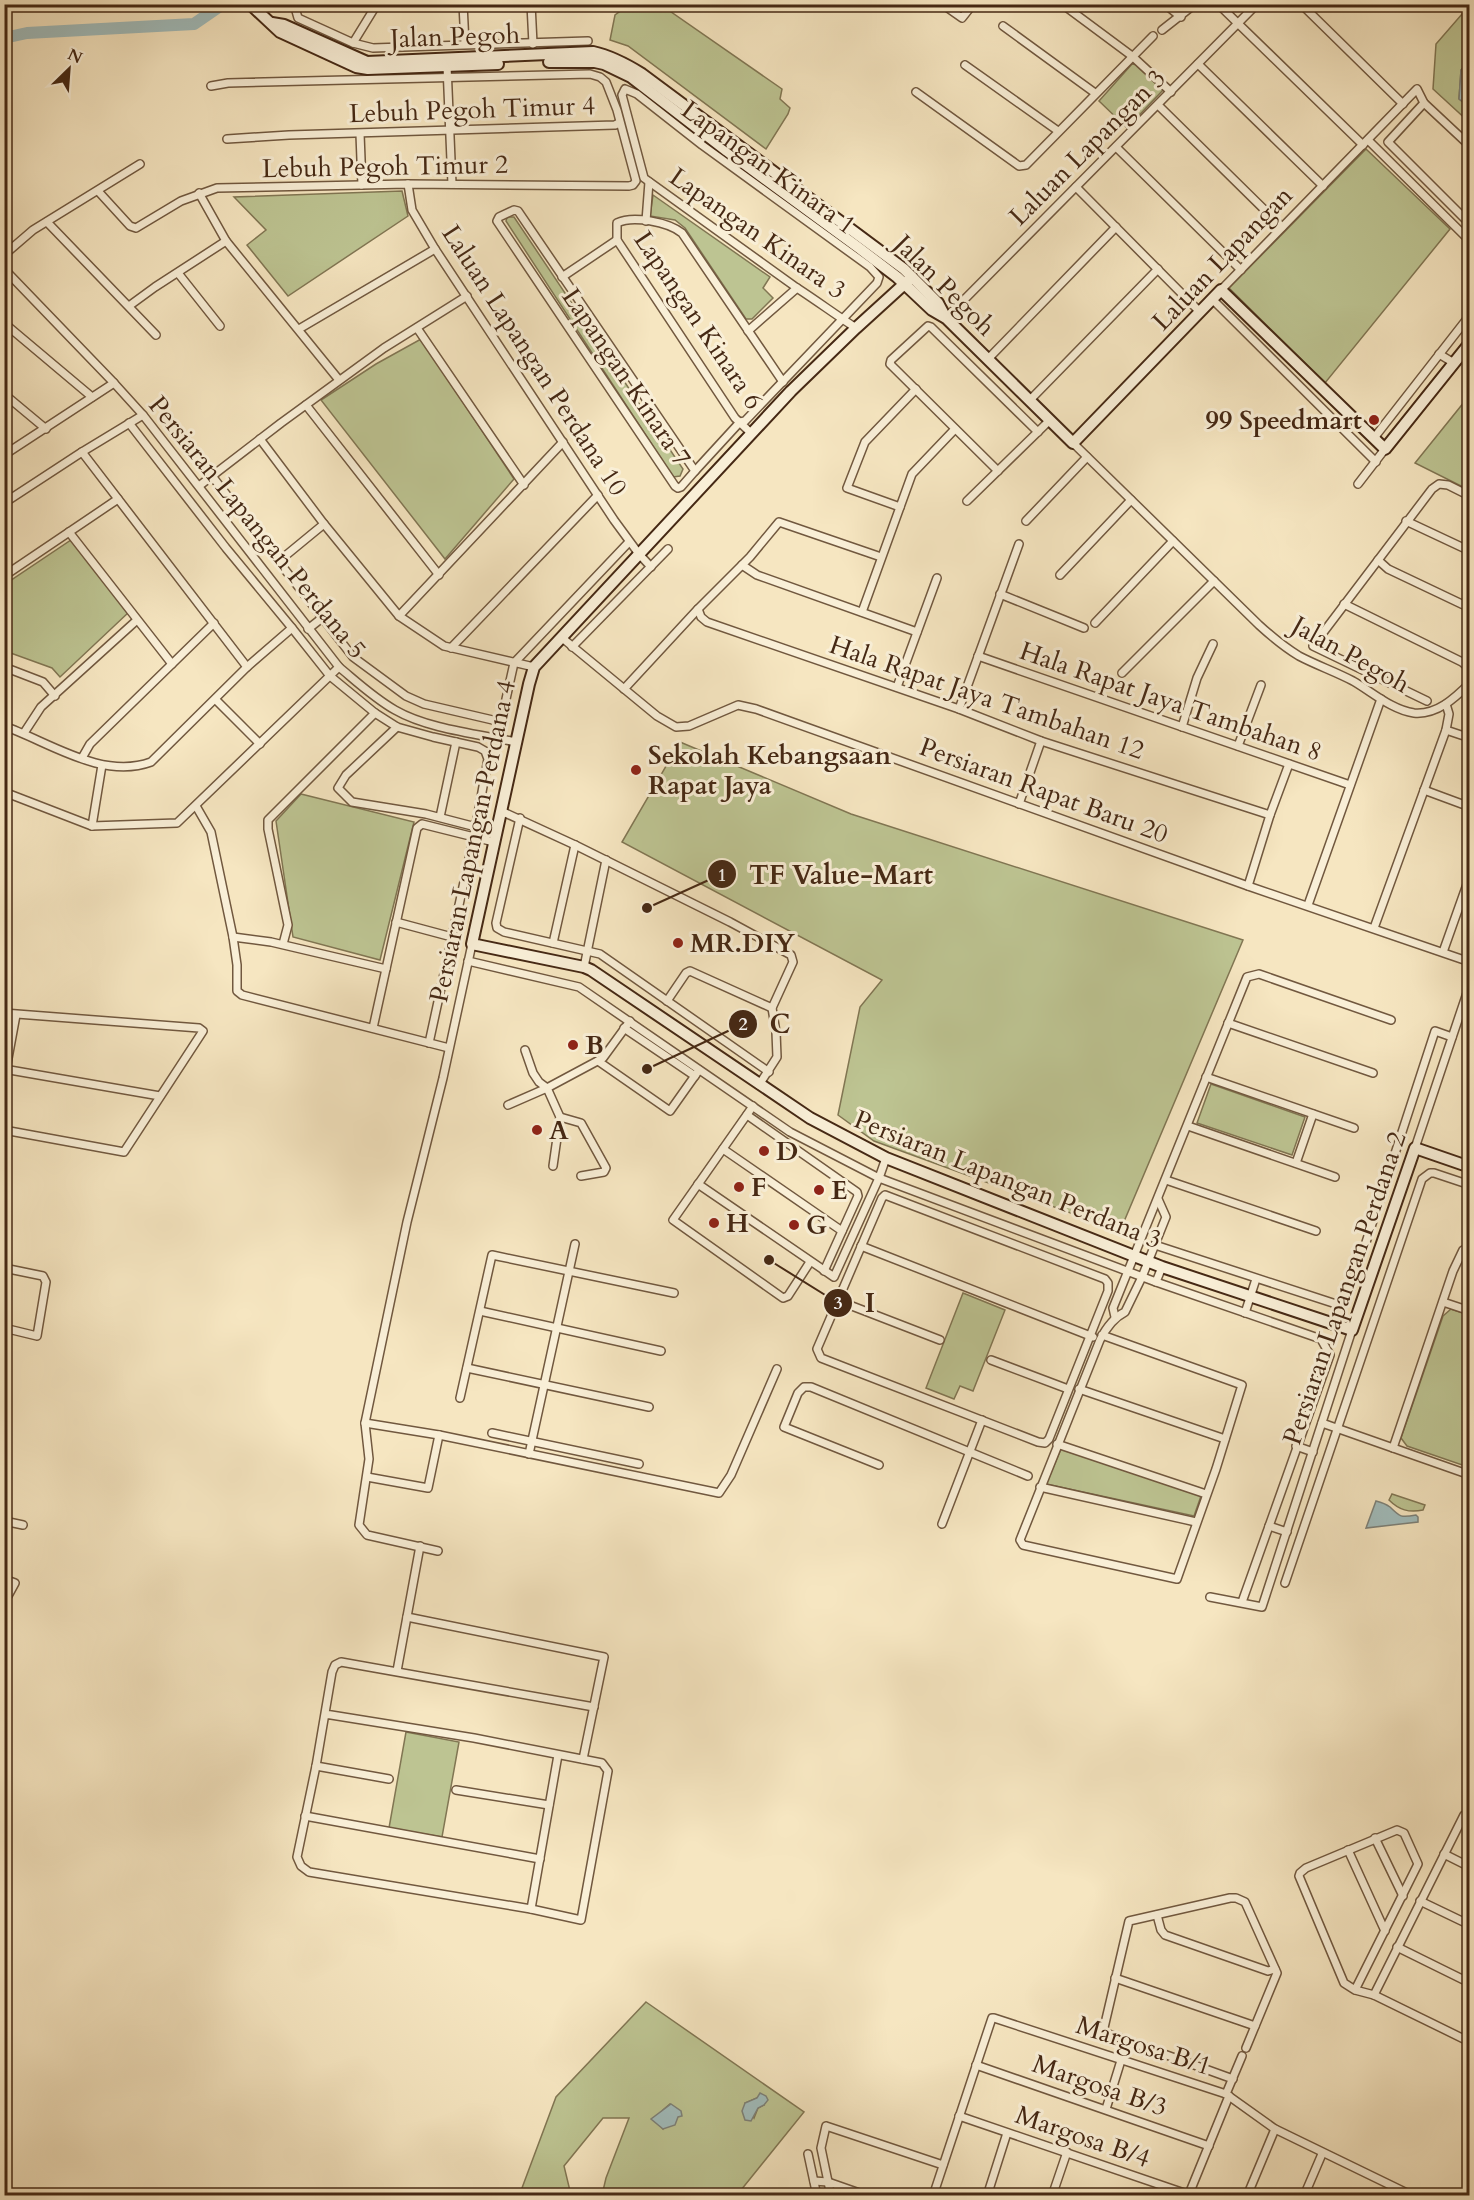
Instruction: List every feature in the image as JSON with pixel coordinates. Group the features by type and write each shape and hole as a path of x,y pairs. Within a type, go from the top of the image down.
{"street":[{"name":"Jalan Pegoh","path":"301,4 296,15 298,18 368,48 588,41"},
{"path":"353,43 377,4"},
{"path":"463,4 465,44"},
{"path":"531,4 533,56"},
{"path":"942,4 962,18 973,4"},
{"path":"1062,4 1132,56 1171,92"},
{"path":"1165,4 1180,17"},
{"path":"1162,30 1195,4"},
{"path":"1218,4 1470,241"},
{"name":"Laluan Lapangan 3","path":"946,318 1257,4"},
{"path":"1301,4 1403,104 1417,89 1423,100 1470,146"},
{"name":"Jalan Pegoh","path":"250,5 272,23 284,25 367,62 593,52 606,55 632,68 842,222 908,280 932,310 946,318 1259,625 1284,646 1355,682 1381,699 1415,713 1428,712 1446,704 1470,683"},
{"path":"272,23 280,32 356,67 368,69 550,62 604,64 631,77 727,152 859,248 908,280"},
{"path":"1003,26 1095,93"},
{"path":"916,92 1019,166 1026,165 1153,36"},
{"path":"519,63 533,56 550,62"},
{"path":"447,66 463,57"},
{"path":"427,58 440,61 447,66 452,184"},
{"path":"1198,64 1323,186"},
{"path":"965,65 1058,131"},
{"name":"Lebuh Pegoh Timur 4","path":"211,86 228,83 590,74 606,82 619,123 615,125 227,139"},
{"name":"Lapangan Kinara 1","path":"633,134 622,95 625,89 637,94 702,146 870,267 879,277 877,284 844,320"},
{"path":"1423,100 1388,140 1389,144 1470,224"},
{"name":"Laluan Lapangan","path":"1073,443 1403,104"},
{"path":"1158,105 1282,227"},
{"name":"Lebuh Pegoh Timur 2","path":"98,191 130,226 135,228 181,201 217,188 408,184 633,184 636,181 619,123"},
{"path":"360,134 362,185"},
{"name":"Lapangan Kinara 3","path":"633,134 644,178 855,328"},
{"path":"1116,147 1241,270"},
{"path":"4,255 28,234 140,164"},
{"path":"646,221 649,182"},
{"name":"Laluan Lapangan Perdana 10","path":"408,184 412,210 435,249 598,495 630,542 651,567"},
{"path":"1076,187 1200,312"},
{"path":"199,193 226,241 339,380"},
{"name":"Lapangan Kinara 7","path":"514,210 518,211 562,277 695,471 681,487 675,486 501,227 497,220 498,217 514,210"},
{"name":"Lapangan Kinara 6","path":"752,434 740,422 617,240 616,228 620,221 646,221 673,226 682,233 783,382"},
{"path":"47,222 156,334"},
{"path":"988,359 1116,227"},
{"path":"562,277 617,240"},
{"path":"129,306 226,241"},
{"path":"299,329 435,249"},
{"path":"1030,400 1158,269"},
{"name":"Persiaran Lapangan Perdana 5","path":"7,272 143,415 339,668 373,695 415,719 516,742"},
{"path":"178,273 220,326"},
{"name":"Persiaran Lapangan Perdana 4","path":"364,1423 407,1222 449,1048 534,667 791,391 908,280"},
{"path":"748,331 797,288"},
{"path":"1221,290 1385,449"},
{"path":"199,486 339,380 467,296"},
{"path":"1212,299 1376,462"},
{"path":"1374,438 1470,315"},
{"path":"695,471 740,422 745,422 844,320"},
{"path":"4,323 92,398"},
{"path":"998,471 890,364 891,360 929,326 1038,432"},
{"path":"417,328 524,485"},
{"path":"1358,484 1470,343"},
{"path":"1439,354 1454,363"},
{"path":"4,456 114,382"},
{"path":"900,507 848,488 865,442 916,389"},
{"path":"1317,403 1328,393"},
{"path":"4,394 46,429"},
{"path":"306,405 439,575"},
{"path":"4,503 143,415"},
{"path":"967,501 1050,420"},
{"path":"129,423 226,548 330,676 375,714 397,727 486,751 488,759 476,827 429,1043"},
{"path":"862,612 912,474 955,429"},
{"path":"260,439 324,524 399,616 438,644 534,667"},
{"path":"399,616 563,442"},
{"path":"82,452 247,667"},
{"path":"1026,521 1088,457"},
{"path":"212,476 353,657 406,696 424,705 500,720 514,663 630,542"},
{"path":"687,479 698,492"},
{"path":"1427,701 1313,646 1432,489 1439,484 1448,485 1470,496"},
{"path":"451,648 598,495"},
{"path":"4,576 118,499"},
{"path":"1060,575 1131,500"},
{"path":"1406,521 1470,551"},
{"path":"624,689 742,565 776,524 782,522 881,557"},
{"path":"279,561 324,524"},
{"path":"69,532 172,664"},
{"path":"1095,623 1173,541"},
{"path":"958,709 1019,544"},
{"path":"572,647 668,549"},
{"path":"1378,560 1388,569 1470,608"},
{"path":"742,565 757,575 917,632"},
{"path":"897,687 937,578"},
{"path":"1122,673 1214,581"},
{"path":"1000,594 1084,628"},
{"path":"1344,604 1462,662 1470,669"},
{"name":"Hala Rapat Jaya Tambahan 12","path":"698,609 707,622 897,687 1041,741 1270,815"},
{"path":"308,629 322,618"},
{"path":"24,733 41,707 137,620"},
{"path":"82,758 90,744 214,623"},
{"path":"4,726 102,765 142,765 151,762 247,667 292,627"},
{"name":"Persiaran Rapat Baru 20","path":"561,637 657,716 676,726 689,726 738,705 756,709 1248,886 1470,962"},
{"path":"1182,727 1197,678 1213,644"},
{"name":"Hala Rapat Jaya Tambahan 8","path":"978,656 1350,785"},
{"path":"4,667 43,682 55,696"},
{"path":"4,792 92,826 177,823 339,668"},
{"path":"1238,746 1261,685"},
{"path":"1308,905 1381,699"},
{"path":"216,700 260,744"},
{"path":"1374,928 1446,730 1449,714 1446,704"},
{"path":"283,944 288,925 268,820 375,714"},
{"path":"397,727 346,775 338,788 352,802 440,817 476,827"},
{"path":"1446,730 1470,738"},
{"path":"1019,804 1041,741"},
{"path":"440,817 456,742"},
{"path":"1248,886 1289,764"},
{"path":"92,826 102,765"},
{"path":"1424,790 1470,807"},
{"path":"196,806 211,832 233,937 237,964 237,991 242,995 449,1048"},
{"path":"501,811 575,844 788,952 793,962 772,1008 777,1054 769,1072 759,1085"},
{"path":"520,818 496,923 497,928 504,932 600,954 769,1072"},
{"path":"373,1028 419,825 494,842"},
{"path":"553,943 575,844"},
{"path":"584,967 606,860"},
{"path":"1443,952 1470,876"},
{"path":"396,922 452,937"},
{"path":"233,937 283,944 386,969"},
{"name":"Persiaran Lapangan Perdana 3","path":"472,944 584,967 810,1118 886,1158 1162,1267 1352,1330"},
{"name":"Persiaran Lapangan Perdana 3","path":"468,961 579,987 630,1021 697,1073 753,1106 790,1132 879,1178 1129,1273 1321,1339 1330,1355 1296,1446"},
{"path":"667,1001 686,973 690,971 772,1008"},
{"path":"1115,1317 1113,1308 1136,1256 1245,980 1251,975 1259,974 1391,1020"},
{"name":"Persiaran Lapangan Perdana 2","path":"1242,1602 1262,1607 1352,1330 1470,984"},
{"path":"4,1013 202,1028 203,1030 202,1035 124,1152 4,1130"},
{"path":"4,1080 16,1014"},
{"path":"508,1105 547,1088 603,1058 630,1021"},
{"path":"1228,1023 1373,1073"},
{"path":"598,1061 670,1111 697,1073 624,1028"},
{"path":"1155,1245 1256,1280 1340,1304 1346,1299 1353,1279 1435,1031 1452,1037"},
{"path":"525,1050 532,1072 547,1088 560,1117 553,1166"},
{"path":"5,1069 160,1096"},
{"path":"1206,1077 1354,1128"},
{"path":"753,1106 674,1216 674,1221 782,1298 788,1296 810,1262"},
{"path":"1296,1163 1313,1114"},
{"path":"747,1115 857,1192 858,1196 824,1271"},
{"path":"560,1117 581,1123 606,1168 604,1172 581,1176"},
{"path":"1188,1126 1335,1177"},
{"path":"1415,1148 1470,1167"},
{"path":"723,1149 842,1231"},
{"path":"698,1184 834,1277 886,1158"},
{"path":"1286,1583 1422,1179 1434,1173 1470,1185"},
{"path":"1166,1180 1316,1231"},
{"path":"885,1195 1108,1283 1108,1291 1049,1439 1045,1443 818,1355 817,1349 861,1246 885,1195"},
{"path":"861,1246 1089,1336 1101,1338 1242,1385 1177,1579 1022,1544 1020,1538 1101,1338 1115,1317 1125,1312 1142,1277 1166,1217 1158,1199"},
{"path":"529,1454 575,1244"},
{"path":"1393,1448 1443,1302 1463,1250 1470,1247"},
{"path":"460,1398 492,1255 674,1293"},
{"path":"1156,1282 1162,1267"},
{"path":"4,1268 43,1276 45,1279 37,1336 4,1328"},
{"path":"1245,1313 1256,1280"},
{"path":"839,1301 940,1340"},
{"path":"1443,1302 1470,1311"},
{"path":"480,1311 661,1351"},
{"path":"991,1360 1068,1389"},
{"path":"467,1368 649,1407"},
{"path":"438,1551 367,1535 359,1525 369,1458 364,1423 439,1435 719,1493 731,1475 777,1369"},
{"path":"879,1465 784,1427 798,1393 804,1387 811,1387 1028,1476"},
{"path":"1079,1389 1225,1439"},
{"path":"942,1524 982,1420"},
{"path":"1322,1424 1470,1475"},
{"path":"492,1432 639,1464"},
{"path":"367,1477 428,1488 439,1435"},
{"path":"1058,1444 1206,1494"},
{"path":"1210,1597 1242,1602 1296,1446 1313,1452"},
{"path":"1040,1487 1196,1522"},
{"path":"4,1521 23,1526"},
{"path":"1269,1526 1287,1532"},
{"path":"397,1671 420,1546"},
{"path":"4,1579 14,1581 4,1603"},
{"path":"407,1617 604,1657 583,1759"},
{"path":"325,1714 474,1738 602,1763 608,1771 581,1920 531,1909 309,1872 301,1866 297,1857 332,1672 335,1665 341,1662 397,1671 594,1707"},
{"path":"531,1909 558,1755"},
{"path":"316,1766 389,1779"},
{"path":"456,1790 549,1805"},
{"path":"1374,1995 1464,1815 1470,1812"},
{"path":"305,1816 540,1859"},
{"path":"1355,1990 1403,1896 1418,1861 1401,1831 1397,1830 1375,1838 1303,1870 1299,1876 1344,1983 1355,1990 1374,1995 1470,2042"},
{"path":"1375,1838 1403,1896"},
{"path":"1348,1850 1385,1930"},
{"path":"1444,1854 1470,1867"},
{"path":"1233,2079 1107,2034 1103,2030 1129,1921 1230,1898 1245,1902 1277,1973 1246,2048"},
{"path":"1420,1901 1470,1925"},
{"path":"1157,1915 1161,1930 1165,1935 1268,1971 1275,1969"},
{"path":"1397,1947 1470,1983"},
{"path":"1115,1978 1255,2026"},
{"name":"Margosa B/1","path":"976,2065 992,2018 1228,2095 1275,2129 1322,2154 1413,2196"},
{"path":"1106,2109 1127,2041"},
{"path":"1191,2195 1242,2056"},
{"path":"933,2196 976,2065"},
{"name":"Margosa B/3","path":"976,2065 1209,2146"},
{"name":"Margosa B/4","path":"959,2116 1191,2195"},
{"path":"831,2196 821,2148 826,2126 943,2165"},
{"path":"1248,2196 1275,2129"},
{"path":"987,2196 1008,2133"},
{"path":"1052,2196 1067,2152"},
{"path":"808,2154 817,2196"},
{"path":"1304,2196 1322,2154"},
{"path":"814,2181 828,2182 868,2196"},
{"path":"5,2188 14,2196"}],"green space":[{"path":"629,5 661,5 782,89 780,99 790,108 766,149 628,46 610,40 615,15"},
{"path":"1469,6 1469,61 1461,70 1459,99 1469,107 1469,122 1433,89 1436,44"},
{"path":"1132,64 1139,65 1164,89 1127,128 1099,101"},
{"path":"1366,149 1450,229 1325,383 1229,288"},
{"path":"402,191 408,216 288,296 247,245 266,230 234,197"},
{"path":"653,195 770,277 763,288 773,298 752,319 746,319 685,228 675,220 650,216"},
{"path":"507,217 514,217 683,469 680,476 673,477 506,221"},
{"path":"421,339 514,479 445,559 321,400 376,364"},
{"path":"1469,396 1469,490 1415,463"},
{"path":"71,540 129,612 60,677 52,668 5,651 4,585"},
{"path":"680,742 851,814 1243,940 1120,1231 874,1141 838,1115 860,1007 882,980 622,842"},
{"path":"301,794 414,822 380,960 293,937 276,821"},
{"path":"1211,1084 1305,1117 1292,1155 1197,1123"},
{"path":"963,1293 1005,1310 973,1391 960,1386 954,1399 926,1388"},
{"path":"1451,1309 1469,1315 1470,1466 1468,1467 1407,1446 1401,1438 1443,1316"},
{"path":"1061,1449 1201,1496 1194,1516 1046,1484"},
{"path":"1392,1494 1425,1505 1423,1510 1409,1511 1400,1508 1389,1500"},
{"path":"406,1732 459,1742 442,1837 389,1828"},
{"path":"646,2002 804,2112 737,2195 602,2195 606,2178 629,2118 603,2118 564,2166 571,2195 519,2196 556,2097","holes":["757,2098 764,2105 758,2108 754,2118 745,2103","670,2104 676,2109 663,2129 657,2122 663,2110"]}],"water":[{"path":"1469,61 1469,107 1459,99 1461,70"},
{"path":"1376,1501 1388,1506 1401,1516 1416,1515 1418,1522 1366,1528"},
{"path":"760,2093 768,2100 758,2108 751,2121 745,2120 742,2111 745,2103 757,2098"},
{"path":"671,2104 681,2111 682,2116 678,2117 675,2125 663,2129 651,2119"}],"waterway":[{"path":"4,38 27,33 194,24 223,4"}],"place":[{"name":"99 Speedmart","path":"1374,420"},
{"name":"Sekolah Kebangsaan Rapat Jaya","path":"636,770"},
{"name":"TF Value-Mart","path":"647,908"},
{"name":"MR.DIY","path":"678,943"},
{"name":"B","path":"573,1045"},
{"name":"C","path":"647,1069"},
{"name":"A","path":"537,1130"},
{"name":"D","path":"764,1151"},
{"name":"F","path":"739,1187"},
{"name":"E","path":"819,1190"},
{"name":"H","path":"714,1223"},
{"name":"G","path":"794,1225"},
{"name":"I","path":"769,1260"}]}
